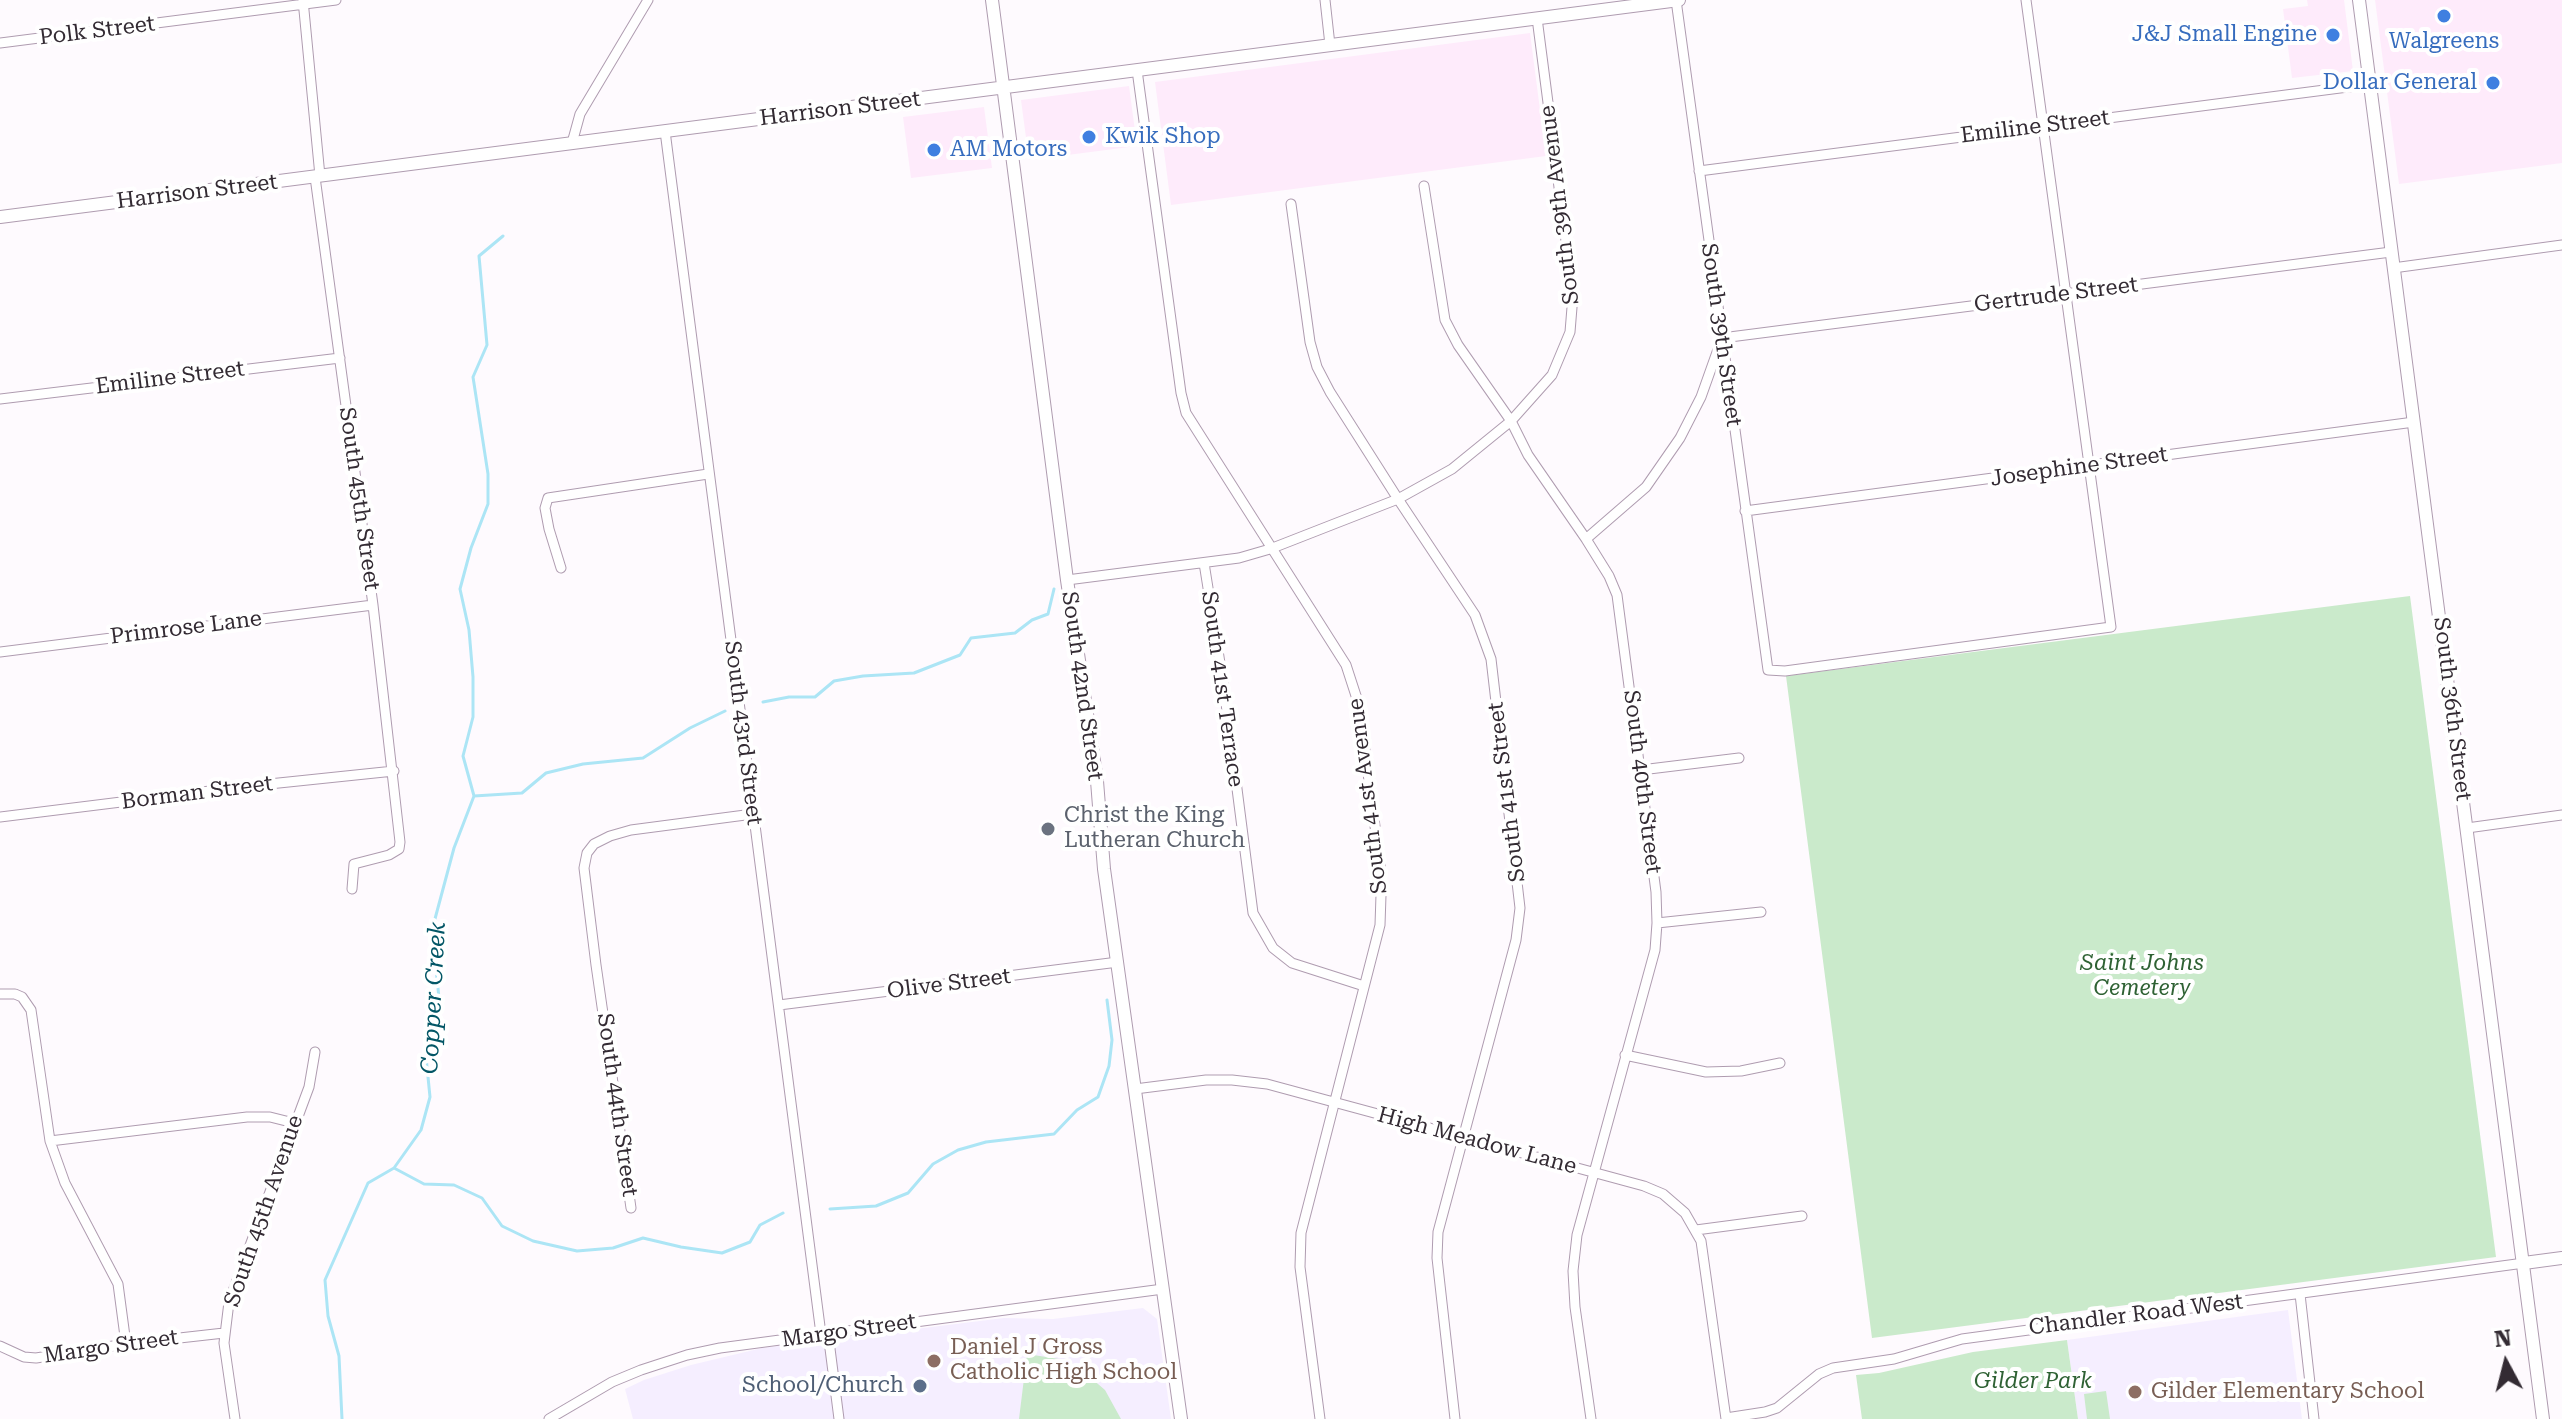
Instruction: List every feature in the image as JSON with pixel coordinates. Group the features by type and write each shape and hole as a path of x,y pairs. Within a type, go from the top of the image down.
{"main road":[{"name":"South 42nd Street","path":"992,0 1067,580 1097,781 1104,869 1181,1419"},
{"name":"Harrison Street","path":"0,217 1677,0"},
{"name":"South 36th Street","path":"2359,0 2543,1419"},
{"name":"Chandler Road West","path":"2524,1263 2562,1258"}],"street":[{"name":"Polk Street","path":"0,43 336,0"},
{"path":"572,143 580,114 648,0"},
{"path":"1325,0 1330,45"},
{"name":"South 39th Street","path":"1677,0 1768,670 1818,668 2111,627 2089,466"},
{"path":"2026,0 2089,466"},
{"name":"South 45th Street","path":"303,2 318,176 398,822 399,849 389,855 354,864 352,889"},
{"name":"South 39th Avenue","path":"1067,580 1239,558 1398,499 1452,469 1511,421 1552,375 1566,344 1573,313 1572,276 1537,18"},
{"name":"South 41st Avenue","path":"1137,70 1186,413 1346,665 1357,695 1378,849 1380,925 1301,1233 1300,1267 1320,1419"},
{"name":"Emiline Street","path":"1699,171 2371,84"},
{"name":"South 43rd Street","path":"665,131 753,814 824,1334 839,1419"},
{"name":"South 40th Street","path":"1424,186 1445,320 1458,345 1511,421 1528,455 1586,539 1617,595 1641,770 1656,892 1655,950 1577,1235 1573,1271 1591,1419"},
{"name":"South 41st Street","path":"1291,204 1310,342 1317,367 1398,499 1475,615 1491,659 1520,908 1516,940 1438,1232 1437,1258 1455,1419"},
{"path":"2393,268 2562,245"},
{"name":"Gertrude Street","path":"1722,338 2391,252"},
{"path":"1586,539 1646,487 1680,438 1701,397 1722,338"},
{"name":"Emiline Street","path":"0,399 340,358"},
{"name":"Josephine Street","path":"1745,511 2414,422"},
{"path":"561,568 545,508 548,498 708,474"},
{"name":"South 41st Terrace","path":"1204,563 1224,688 1253,913 1273,948 1292,963 1364,986"},
{"name":"Primrose Lane","path":"0,652 373,605"},
{"path":"1641,770 1739,758"},
{"name":"Borman Street","path":"0,817 394,771"},
{"name":"South 44th Street","path":"631,1208 584,868 587,853 594,844 631,830 753,814"},
{"path":"2467,828 2562,815"},
{"path":"1657,923 1761,912"},
{"name":"Olive Street","path":"779,1005 1118,962"},
{"path":"0,994 22,997 31,1010 50,1141 65,1183 118,1284 126,1344"},
{"name":"South 45th Avenue","path":"235,1419 224,1333 229,1302 309,1087 315,1052"},
{"path":"1625,1055 1706,1072 1741,1071 1780,1063"},
{"name":"High Meadow Lane","path":"1135,1089 1206,1080 1267,1084 1644,1186 1663,1194 1685,1213 1696,1230"},
{"path":"50,1141 247,1117 270,1117 294,1123"},
{"path":"1726,1419 1705,1258 1696,1230 1802,1216"},
{"name":"Chandler Road West","path":"1726,1419 1777,1408 1819,1374 1833,1368 1894,1359 1962,1339 2524,1263"},
{"name":"Margo Street","path":"549,1419 612,1382 655,1364 720,1348 1163,1289"},
{"path":"2300,1294 2314,1419"},
{"name":"Margo Street","path":"0,1346 24,1357 36,1358 224,1333"}],"shaded area":[{"path":"2307,0 2344,0 2353,71 2292,78 2283,9 2308,6"},
{"path":"2375,0 2562,0 2562,163 2399,184"},
{"path":"1530,33 1546,156 1171,205 1155,82"},
{"name":"Kwik Shop","path":"1129,86 1137,146 1029,160 1021,100"},
{"path":"984,107 992,168 911,178 903,117"},
{"name":"Daniel J Gross Catholic High School","path":"1143,1308 1157,1319 1171,1419 633,1419 625,1389 691,1365 762,1348 1004,1318 1053,1319"},
{"path":"2288,1310 2302,1419 2078,1419 2067,1340"}],"green space":[{"name":"Saint Johns Cemetery","path":"2410,596 2496,1257 1872,1338 1786,676"},
{"name":"Gilder Park","path":"2067,1340 2078,1419 1862,1419 1856,1375 1879,1373 1973,1352"},
{"path":"1027,1354 1059,1359 1084,1372 1105,1390 1121,1419 1019,1419"},
{"path":"2106,1391 2110,1419 2087,1419 2084,1394"}],"waterway":[{"name":"Copper Creek","path":"342,1419 339,1356 328,1316 325,1280 368,1183 394,1168 421,1130 430,1097 426,1057 430,1025 439,998 432,930 454,848 474,796 463,756 473,717 473,677 469,630 460,589 488,504 488,474 473,377 487,345 479,256 503,236"},
{"path":"763,702 789,697 815,697 834,681 914,673 960,655 971,638 1015,633 1032,620 1048,614 1054,589"},
{"path":"474,796 522,793 546,773 583,764 643,758 690,728 725,711"},
{"path":"830,1209 876,1206 908,1193 933,1164 958,1150 986,1142 1054,1134 1077,1110 1098,1097 1109,1066 1112,1040 1107,1000"},
{"path":"394,1168 424,1184 454,1185 482,1198 502,1226 533,1241 577,1251 613,1248 643,1238 722,1253 750,1242 760,1225 783,1213"}],"place":[{"name":"Walgreens","path":"2444,16"},
{"name":"J&J Small Engine","path":"2333,35"},
{"name":"Dollar General","path":"2493,83"},
{"name":"Kwik Shop","path":"1089,137"},
{"name":"AM Motors","path":"934,150"},
{"name":"Christ the King Lutheran Church","path":"1048,829"},
{"name":"Daniel J Gross Catholic High School","path":"934,1361"},
{"name":"School/Church","path":"920,1386"},
{"name":"Gilder Elementary School","path":"2135,1392"}]}
